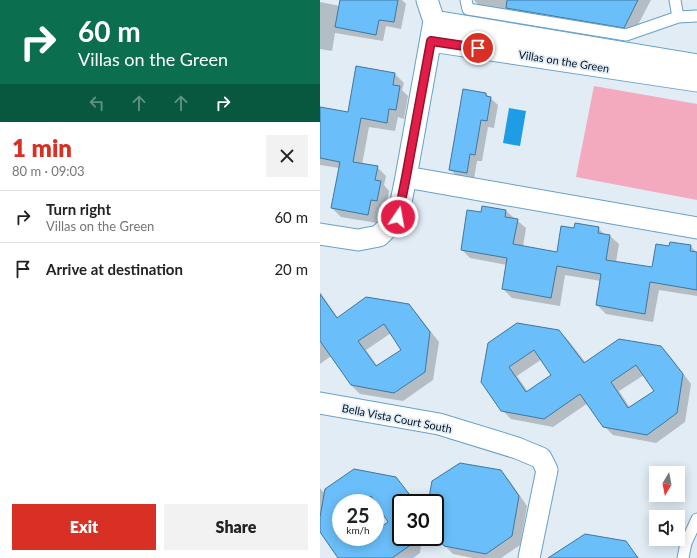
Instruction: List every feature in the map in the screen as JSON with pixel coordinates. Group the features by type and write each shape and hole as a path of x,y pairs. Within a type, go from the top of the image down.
{"street":[{"path":"320,234 358,240 379,236 398,217 432,31 427,0"},
{"name":"Villas on the Green","path":"432,31 697,64"},
{"name":"Villas on the Green","path":"432,31 697,81"},
{"path":"406,177 697,228"},
{"name":"Bella Vista Court South","path":"320,403 439,424 517,448 541,458 547,470 530,558"}],"lane":[{"path":"466,0 468,9 626,35 678,17 697,16"},
{"path":"675,0 678,17"},
{"path":"683,558 686,543 697,519"}],"shaded area":[{"path":"594,86 697,104 697,200 576,177"}],"water":[{"path":"509,108 526,111 520,146 503,143"}],"building":[{"path":"340,0 398,0 394,22 379,20 376,35 335,27"},
{"path":"507,0 638,0 624,28 506,8"},
{"path":"356,66 395,73 393,85 400,86 396,110 389,109 387,123 361,118 353,162 378,166 375,180 381,181 377,201 371,200 368,215 331,208 340,162 320,158 320,107 348,112"},
{"path":"463,89 486,93 486,96 491,97 487,121 481,120 475,155 470,154 467,173 449,170"},
{"path":"482,206 506,210 505,217 518,219 513,244 557,252 561,226 574,228 575,223 599,227 598,233 610,235 606,260 652,267 656,244 669,246 670,242 691,245 690,251 697,252 697,290 650,282 645,314 596,305 601,274 557,266 551,298 502,289 507,258 461,250 467,210 481,212"},
{"path":"320,294 337,318 366,297 409,304 430,332 425,372 394,393 351,385 320,341","holes":["384,324 401,350 376,366 358,341"]},
{"path":"517,323 559,330 584,363 619,339 661,346 683,374 677,413 647,435 603,427 580,394 544,419 501,411 481,382 488,343","holes":["534,350 551,375 526,392 509,367","636,365 654,391 628,408 611,382"]},
{"path":"460,463 501,470 519,496 512,536 486,554 444,546 444,494 430,494 432,481"},
{"path":"354,469 396,477 409,494 392,494 392,546 409,546 392,558 338,558 320,532 320,517 325,489"},
{"path":"585,534 626,541 638,558 548,558"}],"route":[{"path":"398,217 431,41 478,48"}]}
